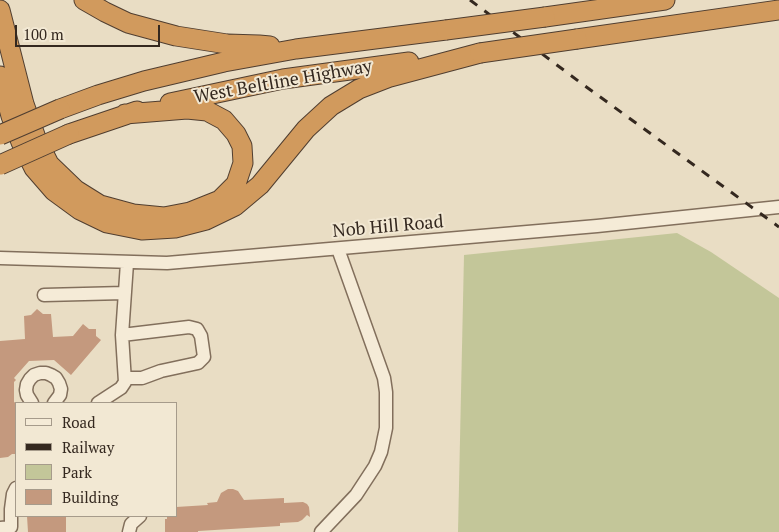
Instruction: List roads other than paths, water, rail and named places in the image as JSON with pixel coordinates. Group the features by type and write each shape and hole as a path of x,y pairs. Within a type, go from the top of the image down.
{"highway":[{"path":"84,0 128,23 176,36 216,43 259,44 296,49"},
{"name":"West Beltline Highway","path":"0,135 98,95 144,81 224,62 296,49 665,0"},
{"path":"0,10 24,104 36,138 49,164 76,190 100,205 133,214 164,217 190,212 220,200 236,184 243,163 242,146 236,134 224,120 207,112 187,109 125,114"},
{"name":"West Beltline Highway","path":"0,165 69,134 125,114 185,99 283,79 577,40 779,10"},
{"path":"0,76 11,116 21,142 34,168 54,191 80,210 108,223 142,230 175,228 206,220 235,206 260,185 306,129 331,106 359,89 390,77 480,53"}],"street":[{"name":"Nob Hill Road","path":"0,258 167,263 779,208"},
{"path":"320,532 356,495 375,466 381,452 386,428 384,378 338,249"},
{"path":"99,402 120,388 126,378 122,335 127,263"},
{"path":"44,295 124,293"},
{"path":"122,335 189,327 196,328 201,336 204,357 198,363 161,371 142,378 126,378"},
{"path":"31,402 27,395 27,384 34,375 46,373 56,378 59,383 61,389 57,402"},
{"path":"0,528 11,527 11,509 15,490"},
{"path":"129,532 131,524 139,517"}],"railway":[{"path":"470,0 779,227"}]}
